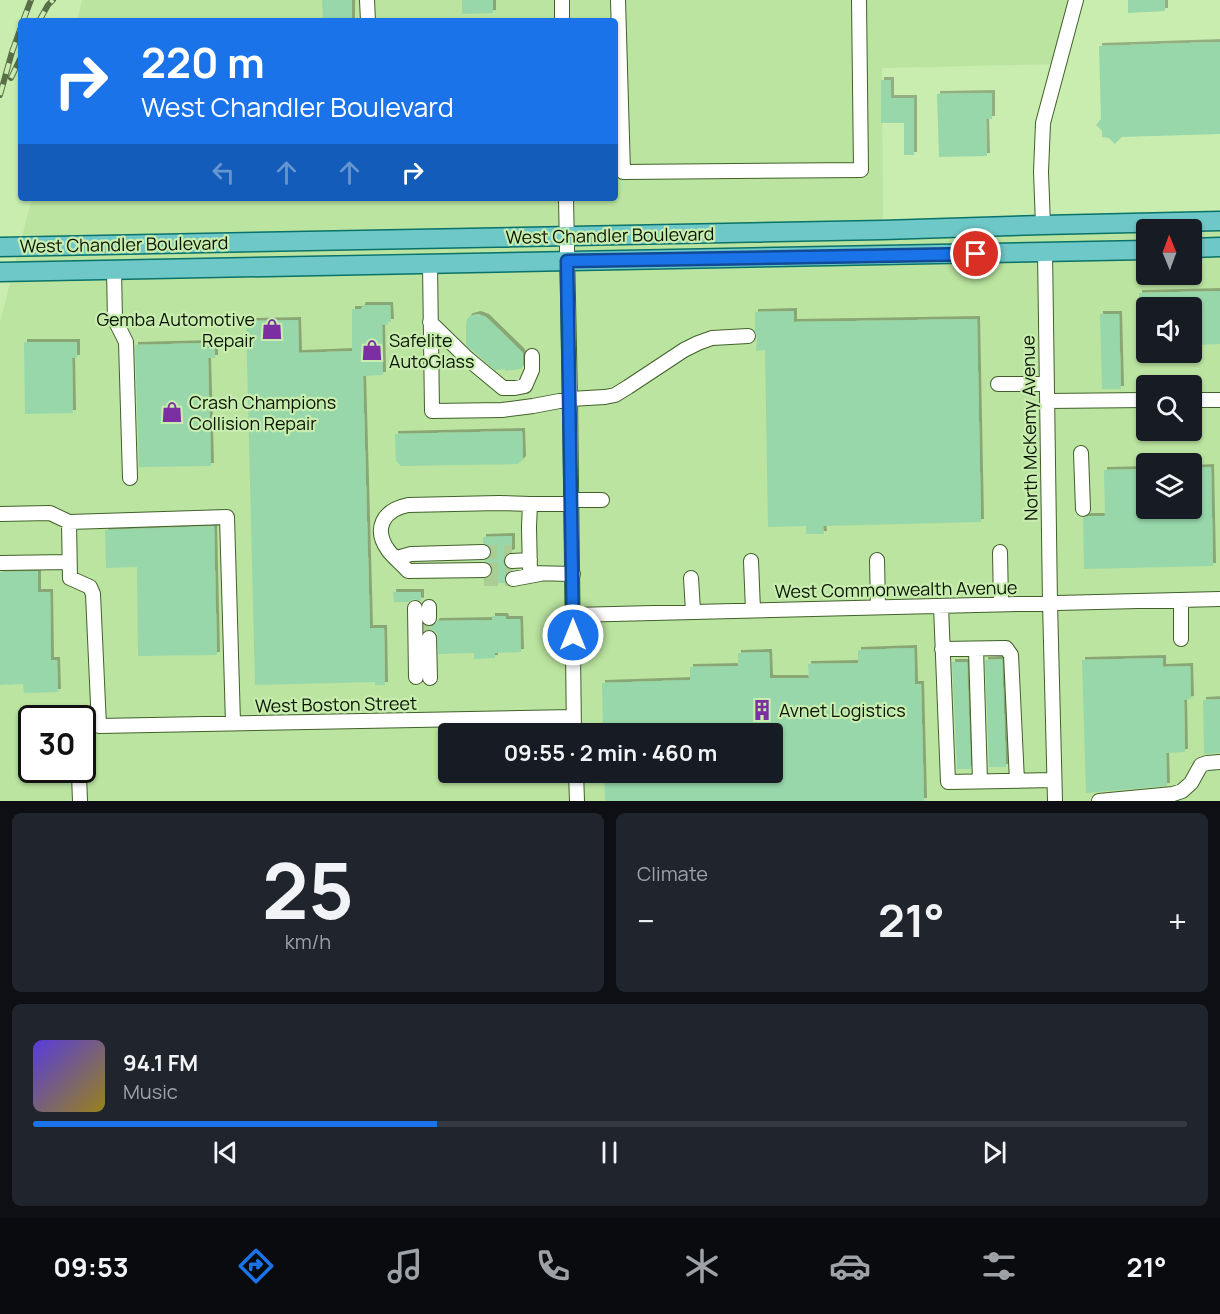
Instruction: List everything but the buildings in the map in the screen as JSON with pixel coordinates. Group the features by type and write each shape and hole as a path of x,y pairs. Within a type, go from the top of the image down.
{"main road":[{"name":"West Chandler Boulevard","path":"0,247 883,230 1220,221"},
{"path":"114,270 124,258 135,255 185,254 201,242"},
{"path":"1202,248 1220,247"},
{"name":"West Chandler Boulevard","path":"0,272 1136,249"}],"street":[{"path":"367,0 368,18"},
{"path":"562,0 562,18"},
{"path":"618,0 622,172 861,170 859,0"},
{"path":"1043,225 1041,172 1043,123 1076,0"},
{"path":"566,201 573,723"},
{"name":"North McKemy Avenue","path":"1045,252 1055,801"},
{"path":"430,264 432,411 502,410 570,399 605,397 628,387 698,343 712,338 748,336"},
{"path":"114,270 115,321 126,342 130,478"},
{"path":"430,322 468,359 503,388 525,386 532,370 532,356"},
{"path":"998,384 1047,384"},
{"path":"1047,401 1136,400"},
{"path":"1202,400 1220,400"},
{"path":"1081,453 1083,509"},
{"path":"397,558 411,554 484,566 408,571 389,552 380,530 388,514 400,507 602,500"},
{"path":"530,504 533,564"},
{"path":"0,514 50,513 69,522 227,517 234,723"},
{"path":"0,564 69,562 69,522"},
{"path":"1000,552 1001,604"},
{"path":"877,560 878,607"},
{"path":"751,561 753,610"},
{"name":"West Boston Street","path":"69,562 70,578 90,587 93,594 99,726 573,717"},
{"path":"533,564 513,565 533,564 573,574"},
{"path":"691,578 693,611"},
{"name":"West Commonwealth Avenue","path":"573,615 1220,599"},
{"path":"1181,600 1181,639"},
{"path":"941,606 948,782 1054,780"},
{"path":"424,612 423,678 426,637"},
{"path":"942,649 1006,648 1011,655 1017,781"},
{"path":"976,649 980,781"},
{"path":"1099,801 1173,794 1182,791 1191,783 1201,765 1220,762"},
{"path":"79,783 80,801"},
{"path":"576,783 577,801"}],"shaded area":[{"path":"82,0 1076,0 1058,64 882,68 883,230 1136,224 1136,285 1202,285 1202,222 1220,222 1220,801 0,801 0,322 31,201 618,201 618,18 78,18"}],"tunnel":[{"path":"483,552 512,552"},
{"path":"484,570 513,569"},
{"path":"484,579 513,579"},
{"path":"423,619 423,637"}],"railway":[{"path":"24,18 31,0"},
{"path":"41,18 53,0"},
{"path":"0,95 18,35"},
{"path":"11,78 18,63"}],"place":[{"name":"Gemba Automotive Repair","path":"272,329"},
{"name":"Safelite AutoGlass","path":"372,350"},
{"name":"Crash Champions Collision Repair","path":"172,412"},
{"name":"Avnet Logistics","path":"762,710"}],"route":[{"path":"573,635 567,261 976,254"}]}
